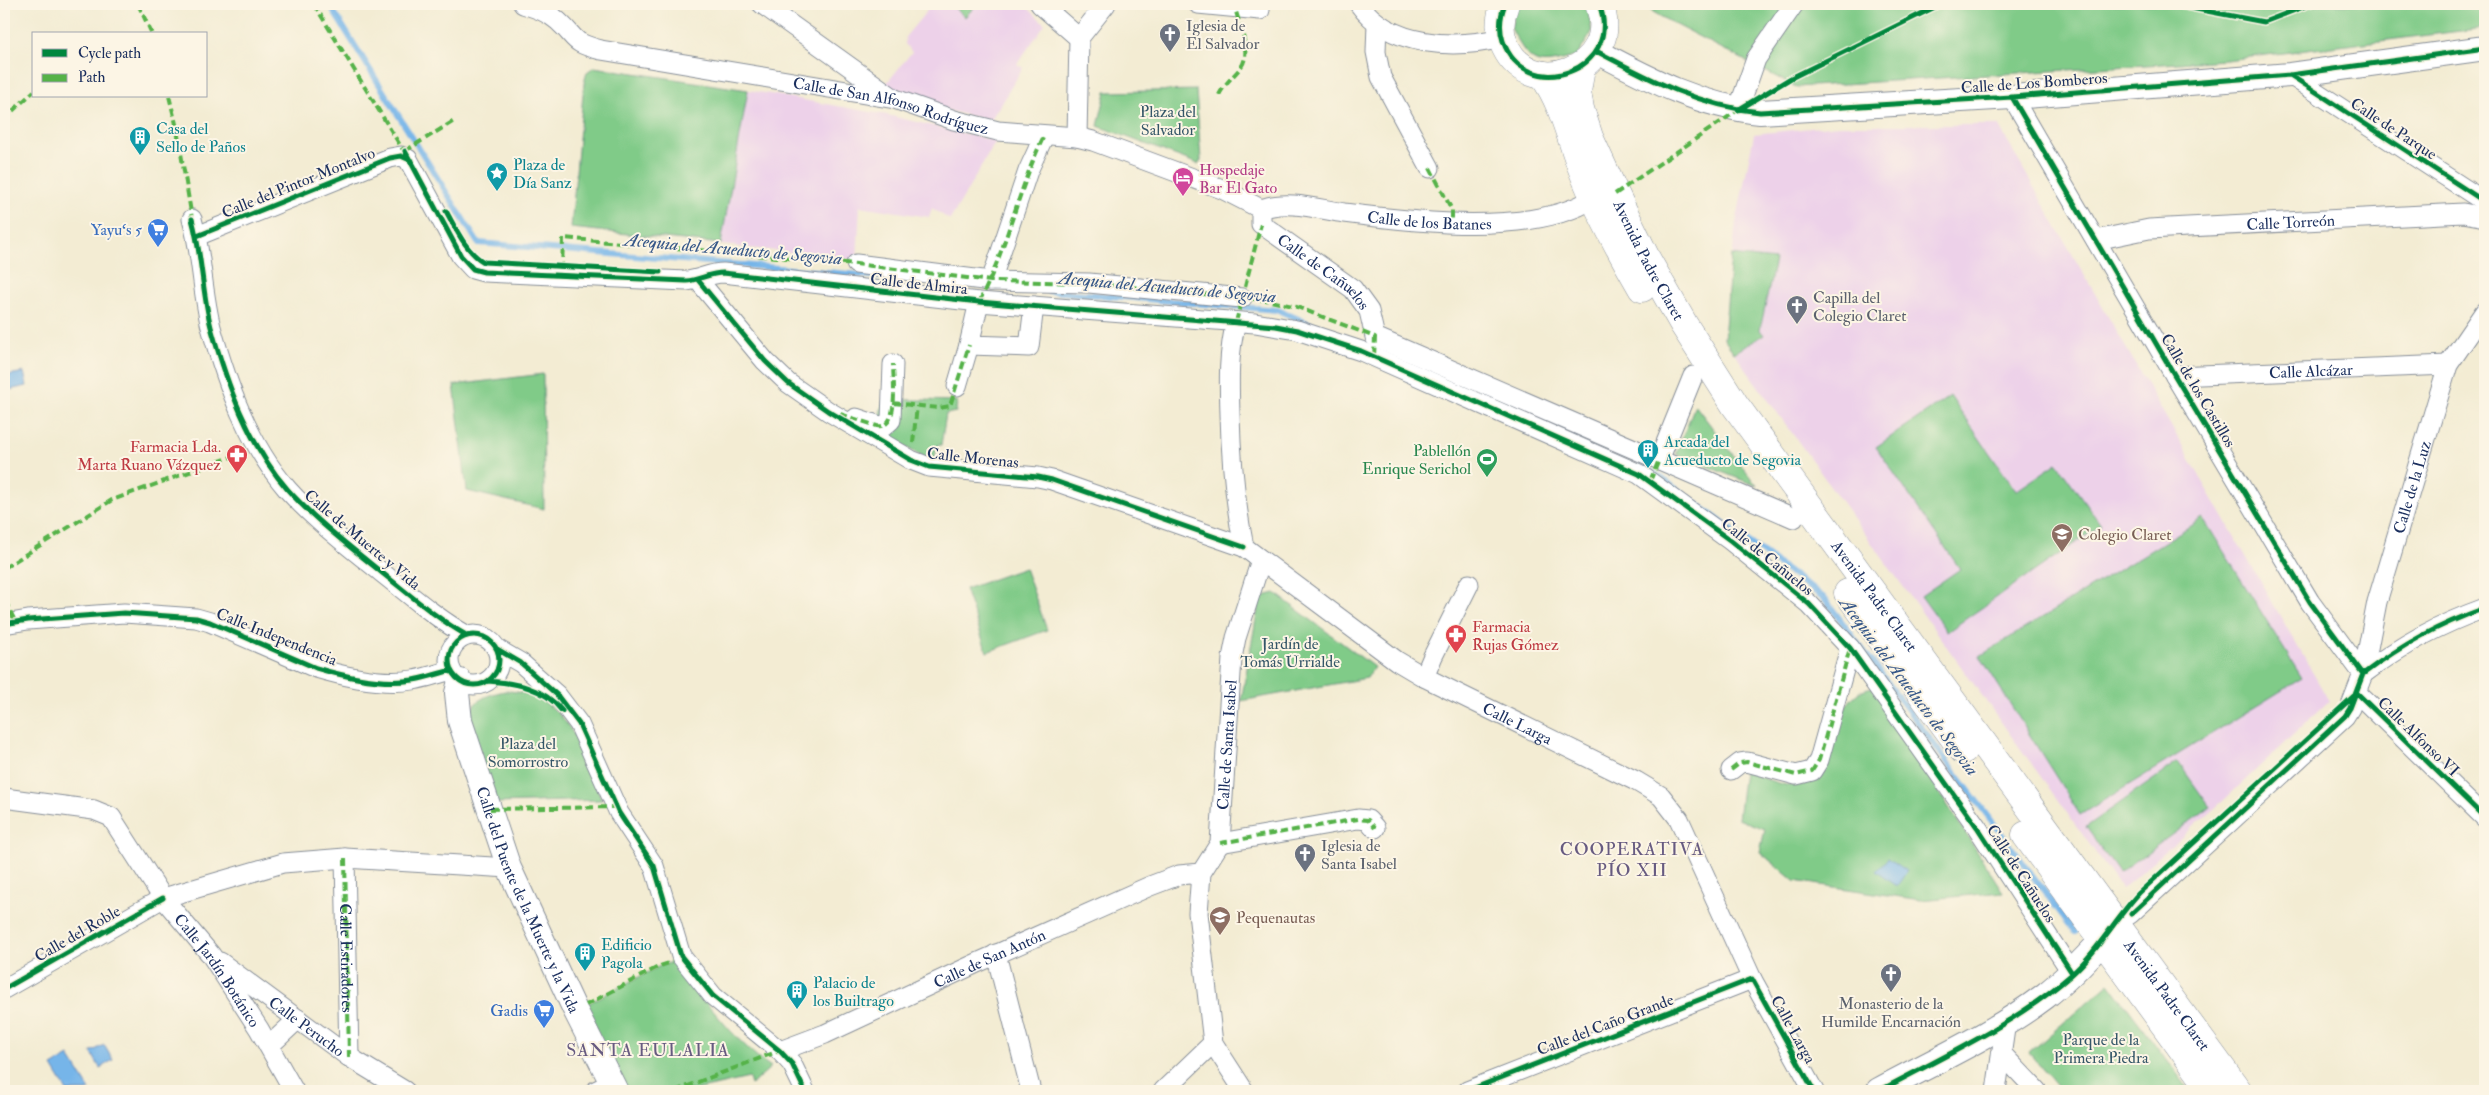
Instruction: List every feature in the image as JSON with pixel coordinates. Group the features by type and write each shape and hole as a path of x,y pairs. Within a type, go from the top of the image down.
{"main road":[{"name":"Avenida Padre Claret","path":"1599,4 1603,20 1603,31 1589,59 1577,92 1590,137 1647,260 1695,344 1741,413 2113,928 2213,1091"},
{"path":"1500,15 1509,54 1519,64 1534,73 1543,75 1565,74 1589,59"},
{"name":"Avenida Padre Claret","path":"1543,75 1560,100 1582,170 1613,237 1693,376 1794,518 2238,1091"},
{"path":"1879,1091 2006,1022 2044,996 2072,973 2113,928"}],"street":[{"name":"Calle de San Alfonso Rodríguez","path":"523,4 548,14 558,21 579,44 601,50 895,99 954,120 998,131 1044,136 1077,137 1093,141 1222,189 1261,208"},
{"path":"762,4 895,99"},
{"path":"1040,4 1079,38"},
{"path":"1077,137 1079,38 1106,4"},
{"path":"1198,4 1260,10"},
{"path":"1359,4 1377,23 1399,34 1441,44 1465,45 1500,15"},
{"path":"1738,110 1756,59 1794,4"},
{"path":"1377,23 1376,59 1381,77 1430,168"},
{"name":"Calle de Los Bomberos","path":"1589,59 1693,98 1738,110 1760,112 2012,97 2290,75 2485,48"},
{"name":"Calle de Parque","path":"2290,75 2485,202"},
{"name":"Calle de los Castillos","path":"2012,97 2310,602 2363,674"},
{"path":"991,281 1028,171 1044,136"},
{"name":"Calle del Pintor Montalvo","path":"194,227 390,158 401,156 408,159 460,256 473,269"},
{"path":"2463,213 2465,189"},
{"name":"Calle de los Batanes","path":"1261,208 1283,204 1417,221 1490,222 1546,217 1573,209 1594,198"},
{"name":"Calle de Cañuelos","path":"1261,208 1261,224 1354,289 1369,311 1375,337 1794,518"},
{"name":"Calle Torreón","path":"2096,240 2149,229 2463,213 2485,217"},
{"name":"Calle de Muerte y Vida","path":"194,227 211,326 234,399 258,448 288,490 304,506 367,561 444,622 466,635"},
{"name":"Calle de Almira","path":"856,264 991,281 1089,284 1242,298"},
{"name":"Calle de Almira","path":"473,269 484,272 672,281 698,280 715,273 723,273 979,302 1236,322 1297,330 1361,351"},
{"name":"Calle Morenas","path":"698,280 770,366 798,392 922,465 1038,476 1244,547"},
{"path":"956,386 979,302"},
{"path":"969,344 1029,347 1034,306"},
{"name":"Calle de la Luz","path":"2363,674 2378,602 2448,365 2485,311"},
{"path":"1236,322 1230,348 1229,372 1231,454 1236,510 1244,547"},
{"name":"Calle de Cañuelos","path":"1361,351 1650,481 1731,541 1809,604 1850,648 1977,826 2072,973"},
{"path":"828,411 885,426 890,420 892,412 892,364"},
{"name":"Calle Alcázar","path":"2175,376 2448,365"},
{"path":"1659,460 1693,376"},
{"name":"Calle Larga","path":"1244,547 1397,661 1424,677 1636,781 1661,796 1672,808 1686,832 1752,980 1814,1091"},
{"name":"Calle de Santa Isabel","path":"1244,1091 1213,1043 1198,913 1201,874 1220,843 1232,658 1236,638 1261,560"},
{"path":"1424,677 1469,584"},
{"path":"2113,928 2345,716 2357,692 2363,674 2410,640 2452,620 2485,608"},
{"name":"Calle Independencia","path":"4,624 124,613 176,615 210,622 316,668 332,673 369,679 410,680 455,676"},
{"path":"497,649 499,664 497,670 488,681 474,685 455,676 448,663 450,649 454,643 466,635 481,635 493,643 497,649 521,663 557,695 579,724 616,807 654,866 681,956 713,996 780,1051 792,1064 805,1091"},
{"path":"1731,770 1740,763 1747,762 1796,775 1812,771 1819,760 1850,648"},
{"name":"Calle del Puente de la Muerte y la Vida","path":"455,676 460,721 509,868 608,1089"},
{"name":"Calle Alfonso VI","path":"2357,692 2485,818"},
{"name":"Calle Jardín Botánico","path":"4,798 94,810 107,814 163,898 211,956 269,1046 293,1091"},
{"path":"1220,843 1358,819 1368,820 1375,828"},
{"name":"Calle del Roble","path":"4,989 163,898 283,863 345,858 509,868"},
{"name":"Calle Estiradores","path":"345,858 350,1057"},
{"name":"Calle de San Antón","path":"780,1051 825,1034 996,954 1167,879 1180,875 1201,874"},
{"path":"996,954 1032,1091"},
{"name":"Calle Perucho","path":"211,956 350,1057 405,1091"},
{"name":"Calle del Caño Grande","path":"1467,1091 1752,980"},
{"name":"Calle Jardín Botánico","path":"269,1046 298,1019"},
{"path":"1996,1091 2006,1022"},
{"path":"1162,1091 1213,1043"},
{"path":"2002,1054 2038,1091"}],"shaded area":[{"path":"928,4 1024,4 1045,24 1017,64 1023,68 990,121 916,102 886,84 912,52 905,44 906,36 930,7"},
{"path":"594,67 748,90 887,115 996,141 950,220 932,208 929,217 860,206 857,260 571,228 584,83 587,72"},
{"name":"Colegio Claret","path":"1839,125 1998,125 2329,701 2223,801 2122,889 1724,339 1736,223 1754,134"}],"green space":[{"path":"950,4 977,4 965,17"},
{"path":"1517,4 1587,4 1592,32 1577,56 1552,62 1536,61 1524,50 1511,28"},
{"path":"1640,4 2485,4 2485,28 2226,60 1796,87"},
{"path":"594,67 748,90 721,244 571,228 584,83 587,72"},
{"name":"Plaza del Salvador","path":"1196,90 1201,160 1198,164 1098,126 1106,92"},
{"path":"1731,255 1775,260 1760,330 1764,335 1734,353 1724,339"},
{"path":"543,374 544,509 467,491 454,385"},
{"path":"1950,396 2016,491 2057,463 2101,525 1947,632 1921,596 1960,569 1876,447"},
{"path":"884,399 957,401 956,412 946,414 941,445 937,445 934,463 875,430"},
{"path":"1695,405 1757,486 1676,454"},
{"path":"2203,518 2302,678 2080,815 1980,656"},
{"path":"1025,568 1047,630 987,652 965,589"},
{"name":"Jardín de Tomás Urrialde","path":"1275,593 1374,667 1367,678 1241,701 1260,597"},
{"path":"1872,687 2003,892 1921,900 1794,881 1760,852 1765,829 1738,819 1744,771 1782,784 1804,784 1816,775 1824,761 1845,708 1856,694"},
{"name":"Plaza del Somorrostro","path":"505,691 526,694 544,702 558,713 570,728 579,745 602,800 495,803 468,718 473,706 477,702 492,694"},
{"path":"2178,762 2210,807 2119,873 2086,827"},
{"path":"672,962 731,1031 771,1067 751,1085 749,1078 692,1091 624,1091 581,1007 660,966"},
{"name":"Parque de la Primera Piedra","path":"2109,983 2190,1091 2061,1091 2029,1053"}],"water":[{"path":"24,372 27,386 4,391 4,376"},
{"path":"1888,858 1907,871 1897,886 1876,871"},
{"path":"104,1045 113,1060 100,1068 91,1052"},
{"path":"69,1056 90,1090 67,1091 52,1066"}],"waterway":[{"name":"Acequia del Acueducto de Segovia","path":"329,4 478,243 897,278"},
{"name":"Acequia del Acueducto de Segovia","path":"1049,291 1278,310 1319,328"},
{"name":"Acequia del Acueducto de Segovia","path":"1641,466 1652,471 1824,598 2075,932"}],"marked path":[{"path":"138,4 151,32"},
{"path":"314,4 406,155"},
{"path":"1219,95 1244,61 1244,38 1235,8"},
{"path":"4,119 32,93"},
{"path":"170,98 176,124 193,224"},
{"path":"1615,194 1738,110"},
{"path":"405,151 454,121"},
{"path":"979,302 989,282 1044,136"},
{"path":"1430,168 1452,210 1452,222"},
{"path":"1236,322 1261,224"},
{"path":"562,270 563,238 856,264 991,281 1089,283 1266,300 1297,307 1375,337 1374,357"},
{"path":"893,403 939,408 950,406 969,345"},
{"path":"840,414 877,426 884,425 889,420 894,402 893,364"},
{"path":"913,443 917,406"},
{"path":"4,568 112,500 245,452"},
{"path":"1650,481 1659,460"},
{"path":"5,601 15,621"},
{"path":"1731,770 1740,763 1747,762 1796,775 1812,771 1819,760 1850,648"},
{"path":"490,809 616,807"},
{"path":"1220,843 1358,819 1368,820 1375,828"},
{"path":"345,858 349,1057"},
{"path":"586,1005 660,966 672,962"},
{"path":"675,1091 776,1052 782,1053"}],"cycle path":[{"path":"1505,4 1501,18 1501,32 1503,41 1515,61 1531,72 1550,75 1569,72 1586,62 1598,47 1603,27 1599,4"},
{"path":"1738,110 1791,78 1941,4"},
{"path":"2170,4 2264,22 2311,4"},
{"path":"1596,51 1635,72 1675,90 1716,104 1760,112 2012,97 2290,75 2485,48"},
{"path":"2290,75 2485,202"},
{"path":"2012,97 2310,602 2363,674"},
{"path":"405,151 461,256 473,269 484,272 686,281 723,273 979,302 1276,326 1297,330 1361,351 1639,474 1731,541 1809,604 1850,648 1977,827 2072,973"},
{"path":"197,236 390,158 401,156 412,161"},
{"path":"446,211 467,246 484,262 660,272"},
{"path":"192,219 208,314 217,348 240,413 261,453 288,490 321,523 423,605 466,635"},
{"path":"698,280 765,361 788,383 828,411 911,460 929,467 1038,477 1052,480 1244,547"},
{"path":"2363,674 2392,653 2421,636 2485,608"},
{"path":"4,624 28,620 124,613 196,618 210,622 316,668 352,677 389,682 413,680 451,670"},
{"path":"469,635 479,635 492,642 499,655 499,660 499,665 492,678 479,685 469,685 460,681 453,674 449,665 449,655 453,646 460,639 469,635"},
{"path":"497,649 521,663 557,695 579,724 619,813 654,866 681,956 713,996 780,1051 792,1064 805,1091"},
{"path":"2131,914 2345,716 2363,674"},
{"path":"488,681 519,685 538,691 547,696 562,711"},
{"path":"2357,693 2485,818"},
{"path":"1879,1091 2003,1024 2027,1009 2071,975 2090,956 2139,893 2357,693"},
{"path":"4,989 163,898"},
{"path":"1467,1091 1752,979 1814,1091"}],"place":[{"name":"Iglesia de El Salvador","path":"1170,53"},
{"name":"Casa del Sello de Paños","path":"140,156"},
{"name":"Plaza de Día Sanz","path":"497,192"},
{"name":"Hospedaje Bar El Gato","path":"1183,197"},
{"name":"Yayu‘s 5","path":"158,248"},
{"name":"Capilla del Colegio Claret","path":"1797,325"},
{"name":"Arcada del Acueducto de Segovia","path":"1648,469"},
{"name":"Farmacia Lda. Marta Ruano Vázquez","path":"237,474"},
{"name":"Pablellón Enrique Serichol","path":"1487,478"},
{"name":"Colegio Claret","path":"2062,553"},
{"name":"Farmacia Rujas Gómez","path":"1456,654"},
{"name":"Iglesia de Santa Isabel","path":"1305,873"},
{"name":"Pequenautas","path":"1220,936"},
{"name":"Edificio Pagola","path":"585,972"},
{"name":"Monasterio de la Humilde Encarnación","path":"1891,993"},
{"name":"Palacio de los Builtrago","path":"797,1010"},
{"name":"Gadis","path":"544,1029"}],"district":[{"name":"COOPERATIVA PÍO XII","path":"1632,860"},
{"name":"SANTA EULALIA","path":"648,1050"}]}
